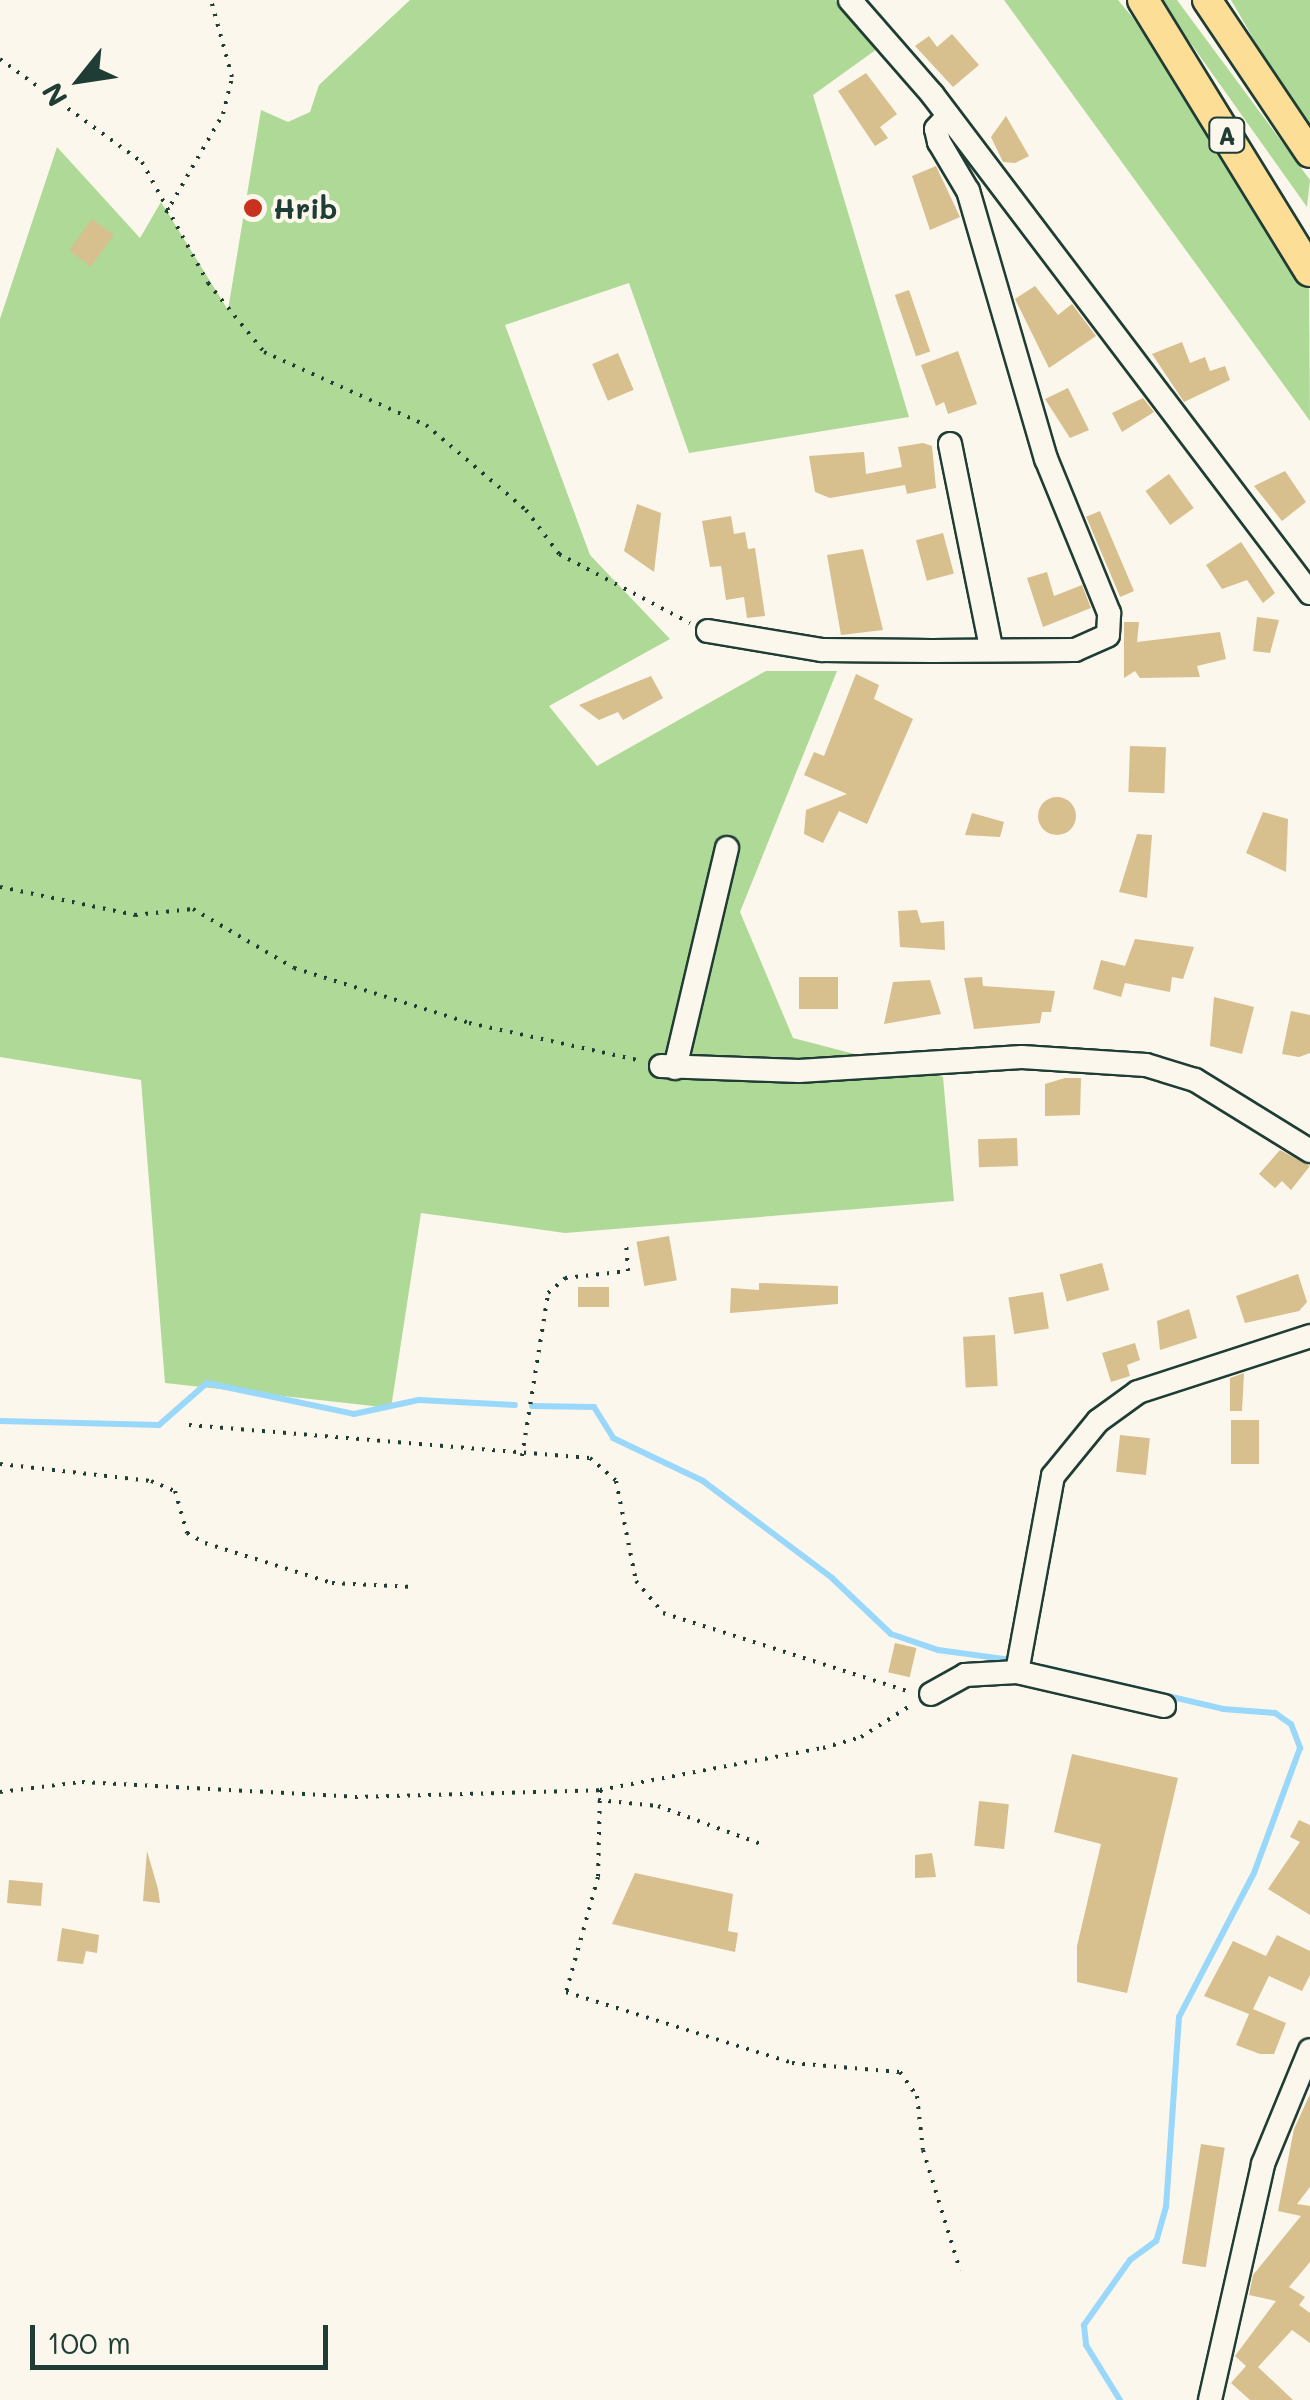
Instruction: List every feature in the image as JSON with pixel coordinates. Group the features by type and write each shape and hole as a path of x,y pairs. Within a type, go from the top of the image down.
{"highway":[{"path":"1144,0 1310,234"},
{"name":"A","path":"1144,0 1310,271"}],"main road":[{"path":"1207,0 1310,152"}],"street":[{"path":"850,0 948,116 1310,593"},
{"path":"708,632 822,650 1090,649 1104,641 1110,620 1046,460 968,191 939,142 936,129 948,116"},
{"path":"950,444 991,648"},
{"path":"727,848 668,1067 873,1070 1022,1056 1146,1065 1195,1080 1310,1151"},
{"path":"1016,1672 1050,1486 1076,1443 1138,1392 1310,1336"},
{"path":"930,1694 965,1675 1016,1672 1164,1706"},
{"path":"1210,2400 1264,2164 1309,2054"}],"path":[{"path":"166,213 223,114 232,77 211,0"},
{"path":"0,59 142,162 166,213 237,325 264,352 426,425 526,510 558,554 708,632"},
{"path":"0,887 136,916 193,910 294,968 470,1023 668,1067"},
{"path":"522,1456 548,1294 565,1278 628,1271 626,1244"},
{"path":"190,1426 522,1456 572,1454 607,1465 636,1581 663,1613 894,1690 930,1694"},
{"path":"0,1464 151,1481 174,1491 187,1533 205,1543 332,1583 414,1587"},
{"path":"0,1792 65,1782 355,1796 600,1790 823,1748 860,1737 930,1694"},
{"path":"600,1790 598,1877 566,1992 792,2062 900,2072 917,2096 924,2150 960,2270"},
{"path":"598,1800 658,1806 766,1846"}],"green space":[{"path":"410,0 835,0 877,49 813,95 909,417 689,453 629,283 505,325 590,555 670,639 549,706 597,766 766,671 837,671 740,912 793,1038 943,1077 954,1201 565,1233 421,1213 391,1408 165,1383 141,1080 0,1057 0,319 57,147 140,238 161,202 228,310 261,110 288,122 310,112 319,85"},
{"path":"1004,0 1118,0 1133,18 1309,288 1310,421"},
{"path":"1160,0 1177,0 1310,180 1307,207"},
{"path":"1231,0 1310,0 1310,134 1301,121"}],"building":[{"path":"952,34 979,65 953,87 915,46 929,36 937,47"},
{"path":"866,73 897,114 880,127 888,138 875,146 838,91"},
{"path":"1006,116 1029,156 1015,163 1003,162 991,137"},
{"path":"936,166 960,217 930,230 912,176"},
{"path":"92,219 114,235 91,266 69,251"},
{"path":"1035,286 1058,315 1072,304 1096,336 1049,368 1015,299"},
{"path":"909,290 930,351 916,356 895,295"},
{"path":"1182,342 1190,363 1205,357 1210,371 1225,366 1230,380 1184,402 1152,354"},
{"path":"958,351 977,404 948,414 944,402 936,406 921,365"},
{"path":"618,353 634,390 608,401 592,364"},
{"path":"1068,388 1089,430 1070,438 1045,399"},
{"path":"1143,398 1154,412 1122,432 1112,413"},
{"path":"923,443 932,446 936,488 907,494 905,485 830,498 815,492 809,456 864,452 866,474 902,467 898,447"},
{"path":"1285,471 1306,502 1282,521 1254,486"},
{"path":"1169,474 1194,508 1170,525 1146,491"},
{"path":"637,504 661,513 654,572 624,551"},
{"path":"1100,511 1134,591 1120,597 1086,517"},
{"path":"731,516 734,534 745,532 748,549 755,548 765,616 747,618 744,597 726,600 721,566 710,567 702,521"},
{"path":"943,533 954,574 927,581 916,540"},
{"path":"1241,542 1275,593 1263,603 1247,580 1222,589 1206,565"},
{"path":"863,549 883,630 841,635 827,555"},
{"path":"1047,572 1054,596 1082,585 1091,608 1043,627 1027,578"},
{"path":"1257,617 1279,620 1270,653 1253,651"},
{"path":"1124,622 1139,622 1137,642 1220,632 1226,659 1197,666 1200,677 1140,678 1135,671 1124,678"},
{"path":"856,674 879,685 874,699 913,719 867,824 839,811 823,843 804,834 806,810 847,794 804,775 814,752 824,756"},
{"path":"651,676 663,698 623,720 618,712 599,720 579,705"},
{"path":"1130,746 1166,747 1164,793 1128,792"},
{"path":"1057,797 1070,803 1076,816 1070,829 1057,835 1044,829 1038,816 1044,803"},
{"path":"1263,812 1288,819 1286,872 1246,853"},
{"path":"972,813 1004,822 1000,837 965,835"},
{"path":"1137,834 1152,835 1147,898 1119,892"},
{"path":"917,910 921,923 944,921 945,950 900,947 898,911"},
{"path":"1135,939 1194,947 1183,979 1172,977 1170,992 1125,983 1121,997 1093,989 1101,960 1125,966"},
{"path":"799,977 838,977 838,1009 799,1009"},
{"path":"982,977 983,986 1055,991 1051,1012 1042,1012 1040,1023 974,1029 964,978"},
{"path":"930,980 941,1014 884,1024 893,982"},
{"path":"1214,997 1254,1007 1242,1054 1210,1046"},
{"path":"1291,1011 1310,1015 1310,1053 1299,1057 1282,1054"},
{"path":"1081,1078 1080,1115 1045,1116 1045,1084"},
{"path":"1017,1138 1018,1166 979,1167 978,1139"},
{"path":"1280,1150 1310,1166 1291,1190 1282,1181 1275,1188 1259,1174"},
{"path":"669,1236 677,1280 644,1286 637,1242"},
{"path":"1102,1263 1109,1290 1067,1301 1059,1274"},
{"path":"1298,1274 1307,1302 1299,1311 1245,1323 1236,1296"},
{"path":"759,1283 838,1286 838,1304 730,1313 731,1288 759,1290"},
{"path":"578,1287 609,1287 609,1307 578,1307"},
{"path":"1043,1292 1049,1329 1014,1334 1008,1297"},
{"path":"1189,1309 1197,1338 1160,1350 1157,1321"},
{"path":"995,1335 998,1386 966,1388 963,1337"},
{"path":"1135,1343 1140,1360 1127,1365 1130,1376 1111,1382 1102,1353"},
{"path":"1244,1373 1242,1411 1230,1411 1230,1378"},
{"path":"1231,1420 1259,1420 1259,1464 1231,1464"},
{"path":"1120,1435 1150,1438 1146,1475 1116,1472"},
{"path":"895,1643 916,1648 910,1677 888,1672"},
{"path":"1072,1754 1178,1778 1127,1993 1077,1982 1077,1946 1101,1844 1054,1832"},
{"path":"979,1801 1009,1804 1004,1849 974,1846"},
{"path":"1299,1820 1310,1825 1310,1915 1268,1889 1300,1842 1290,1837"},
{"path":"147,1851 158,1889 160,1903 143,1901"},
{"path":"932,1853 936,1877 915,1878 915,1855"},
{"path":"635,1873 733,1894 728,1931 738,1933 735,1952 612,1924"},
{"path":"9,1880 43,1883 41,1906 7,1903"},
{"path":"62,1928 99,1935 97,1953 86,1951 83,1964 57,1961"},
{"path":"1277,1935 1310,1951 1310,1975 1302,1991 1269,1976 1253,2009 1286,2023 1274,2054 1260,2054 1236,2045 1249,2014 1204,1996 1233,1941 1266,1956"},
{"path":"1310,2094 1310,2187 1297,2204 1310,2206 1310,2262 1289,2287 1305,2297 1299,2305 1310,2313 1310,2343 1292,2330 1258,2367 1293,2400 1250,2400 1231,2383 1246,2366 1235,2356 1276,2301 1249,2295 1253,2275 1301,2216 1278,2211 1294,2129"},
{"path":"1201,2144 1225,2148 1206,2267 1182,2264"}],"waterway":[{"path":"0,1421 159,1425 207,1383 354,1414 419,1400 515,1405"},
{"path":"532,1406 594,1407 613,1438 703,1481 832,1578 891,1634 938,1650 1005,1659"},
{"path":"1043,1667 1223,1709 1275,1713 1291,1724 1300,1748 1254,1873 1179,2017 1166,2207 1156,2241 1130,2260 1084,2325 1086,2345 1120,2400"}],"place":[{"name":"Hrib","path":"253,208"}]}
